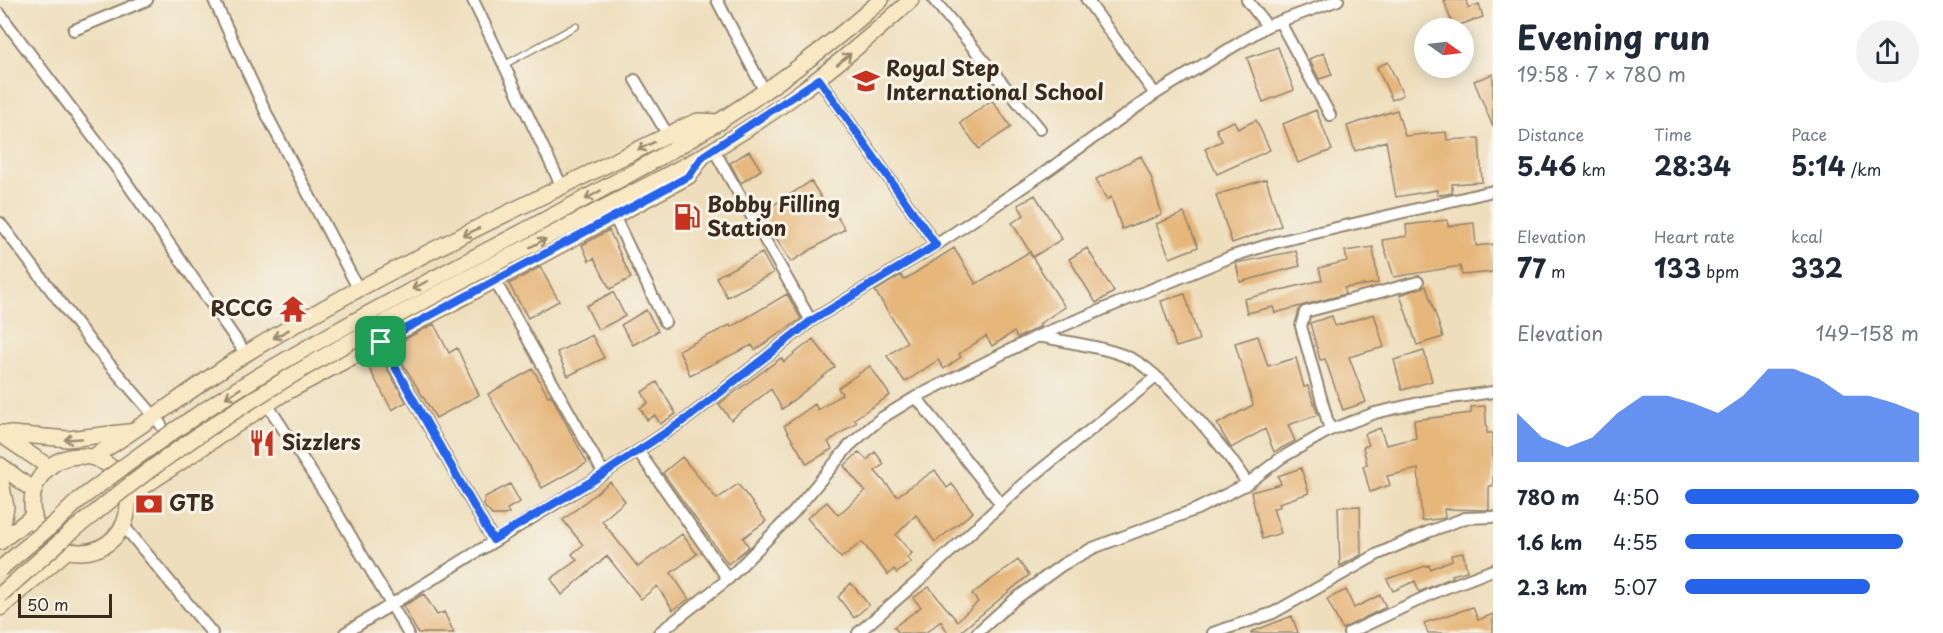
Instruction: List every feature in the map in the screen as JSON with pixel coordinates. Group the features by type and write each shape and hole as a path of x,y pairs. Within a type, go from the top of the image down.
{"main road":[{"path":"0,569 79,501 138,455 262,374 368,313 574,206 720,122 811,60 881,0"},
{"path":"0,595 106,503 180,447 264,393 374,330 709,153 819,79 911,0"},
{"path":"93,457 156,418 246,354 359,290 698,121 720,122"},
{"path":"128,497 267,404 689,176 709,153"},
{"path":"0,433 68,439 131,432"},
{"path":"0,433 16,447 49,467"},
{"path":"74,456 93,457 117,472 128,497 123,525 112,540 96,549 68,550 44,535 34,515 34,491 49,467 74,456"},
{"path":"1,470 34,491"},
{"path":"0,540 6,507 1,470"},
{"path":"0,540 34,515"},
{"path":"0,608 68,550"}],"street":[{"path":"74,30 147,0"},
{"path":"214,0 270,121 359,290"},
{"path":"473,0 562,187"},
{"path":"717,0 765,92"},
{"path":"934,0 1040,129"},
{"path":"1087,0 1155,94"},
{"path":"1247,0 1267,26"},
{"path":"345,633 493,540 604,474 689,417 811,321 936,245 1044,173 1155,94 1267,26 1338,0"},
{"path":"0,14 116,166 246,354"},
{"path":"1280,22 1330,115"},
{"path":"819,79 936,245"},
{"path":"635,80 668,135"},
{"path":"709,153 811,321"},
{"path":"659,633 728,579 794,512 849,446 880,419 916,397 1038,336 1244,252 1277,242 1493,191"},
{"path":"614,216 665,322"},
{"path":"0,223 92,344 156,418 184,458"},
{"path":"495,281 604,474"},
{"path":"1330,430 1301,326 1305,312 1418,282"},
{"path":"1038,336 1124,356 1137,362 1156,377 1228,454 1247,484"},
{"path":"381,342 493,540"},
{"path":"858,633 1001,504 1156,377"},
{"path":"977,633 1014,600 1062,565 1093,548 1197,509 1247,484 1281,458 1330,430 1385,411 1493,392"},
{"path":"916,397 1001,504"},
{"path":"267,404 392,603 408,633"},
{"path":"638,451 728,579"},
{"path":"1213,633 1273,613 1378,554 1428,532 1465,518 1493,517"},
{"path":"123,525 212,633"},
{"path":"1349,633 1440,590 1493,570"}],"lane":[{"path":"503,66 576,26"}],"building":[{"path":"1444,0 1466,0 1468,8 1479,4 1483,17 1474,20 1474,18 1450,18"},
{"path":"1278,47 1294,90 1263,102 1247,58"},
{"path":"1324,53 1332,75 1319,79 1309,59"},
{"path":"1388,62 1403,95 1392,100 1377,67"},
{"path":"1493,74 1493,127 1474,81"},
{"path":"992,100 1011,127 979,149 960,123"},
{"path":"1316,110 1332,150 1298,163 1283,124"},
{"path":"1397,110 1405,136 1446,132 1447,140 1479,138 1482,182 1452,184 1452,193 1437,195 1437,190 1396,197 1386,141 1355,151 1347,126"},
{"path":"1256,120 1270,150 1217,174 1205,149 1222,141 1216,129 1234,121 1238,129"},
{"path":"749,151 761,170 741,183 730,163"},
{"path":"1141,156 1151,177 1162,215 1122,229 1111,197 1107,200 1096,179"},
{"path":"1266,179 1281,226 1232,243 1216,195"},
{"path":"811,181 827,207 830,205 845,229 791,262 761,213"},
{"path":"1035,195 1062,239 1033,257 1012,223 1024,215 1018,205"},
{"path":"1184,213 1198,247 1170,258 1156,224"},
{"path":"1447,220 1448,226 1474,223 1476,246 1493,244 1493,272 1462,275 1460,266 1394,277 1382,240 1407,236 1406,225"},
{"path":"609,230 631,278 610,289 594,258 589,261 582,245"},
{"path":"1373,247 1378,283 1344,288 1345,294 1275,313 1273,307 1247,313 1244,299 1322,280 1319,268 1347,261 1345,251"},
{"path":"954,248 976,284 1029,252 1065,307 1039,324 1041,326 1017,338 1014,332 992,346 986,336 959,354 961,357 944,369 938,360 905,382 887,356 907,342 875,291 901,275 904,280"},
{"path":"1087,248 1114,292 1096,303 1069,259"},
{"path":"1296,251 1300,266 1240,282 1236,263"},
{"path":"762,253 773,273 727,297 716,277"},
{"path":"540,267 559,301 528,318 509,284"},
{"path":"1426,286 1443,337 1417,345 1400,295"},
{"path":"613,292 625,316 598,330 586,306"},
{"path":"787,294 801,319 755,350 752,345 690,375 679,350 730,325 731,327"},
{"path":"1185,294 1199,340 1176,347 1161,301"},
{"path":"646,310 658,331 633,345 621,325"},
{"path":"1374,314 1384,347 1349,357 1366,402 1343,410 1325,359 1320,360 1310,323 1332,316 1335,326"},
{"path":"434,324 449,353 457,348 479,395 436,418 392,346"},
{"path":"592,335 604,358 568,376 557,352"},
{"path":"1258,336 1268,366 1296,358 1304,387 1308,386 1318,415 1288,425 1295,441 1274,452 1265,429 1231,448 1217,424 1253,405 1235,343"},
{"path":"813,339 835,367 782,409 771,389 731,420 719,404 781,358 784,362"},
{"path":"1424,351 1432,381 1402,390 1394,360"},
{"path":"379,354 406,402 392,410 365,361"},
{"path":"870,366 890,395 854,419 857,422 828,442 832,449 807,464 784,426 815,404 818,410 842,394 838,388"},
{"path":"533,369 548,396 551,395 587,463 542,488 488,394"},
{"path":"657,382 676,414 660,424 655,415 647,420 640,408 648,403 642,392"},
{"path":"1485,406 1487,433 1493,433 1493,486 1489,486 1489,510 1444,509 1445,518 1422,521 1418,469 1387,476 1390,485 1370,492 1363,466 1367,464 1363,447 1369,445 1365,434 1380,428 1386,445 1416,438 1414,420 1471,413 1471,407"},
{"path":"859,452 867,460 875,452 884,464 875,471 897,496 935,470 947,488 952,484 973,512 935,542 916,515 896,535 912,553 907,558 911,562 897,573 894,569 888,575 862,542 841,558 807,518 827,502 838,515 865,491 844,466"},
{"path":"682,457 717,499 738,484 766,521 743,538 749,547 728,564 663,473"},
{"path":"1301,468 1309,493 1279,503 1280,507 1273,508 1281,533 1262,539 1251,492 1281,484 1278,476"},
{"path":"610,482 625,501 602,521 638,567 682,534 697,554 671,573 689,599 673,610 657,586 641,599 607,556 562,595 551,579 577,560 572,554 583,545 563,520"},
{"path":"510,484 520,502 507,509 509,513 492,515 484,506 485,497"},
{"path":"1360,506 1361,555 1340,566 1338,507"},
{"path":"1463,553 1467,571 1452,575 1453,577 1419,592 1415,581 1393,591 1387,579 1429,565 1430,569 1452,560 1451,555"},
{"path":"1018,560 1029,575 959,633 948,633 941,621 925,633 899,633 894,627 921,607 913,598 929,587 957,621 978,602 972,594"},
{"path":"851,583 869,605 854,618 838,597"},
{"path":"1346,590 1354,608 1380,595 1386,607 1342,629 1327,599"},
{"path":"424,594 437,615 444,612 454,633 418,633 403,606"},
{"path":"1473,607 1478,620 1493,614 1493,633 1428,633 1424,623"},
{"path":"1292,616 1298,633 1251,633 1251,632"}],"place":[{"name":"Royal Step International School","path":"866,81"},
{"name":"Bobby Filling Station","path":"687,217"},
{"name":"RCCG","path":"293,309"},
{"name":"Sizzlers","path":"262,443"},
{"name":"GTB","path":"149,504"}],"route":[{"path":"819,79 936,245 878,278 811,321 689,417 597,478 493,540 381,342 689,176 703,156 819,79"}]}
